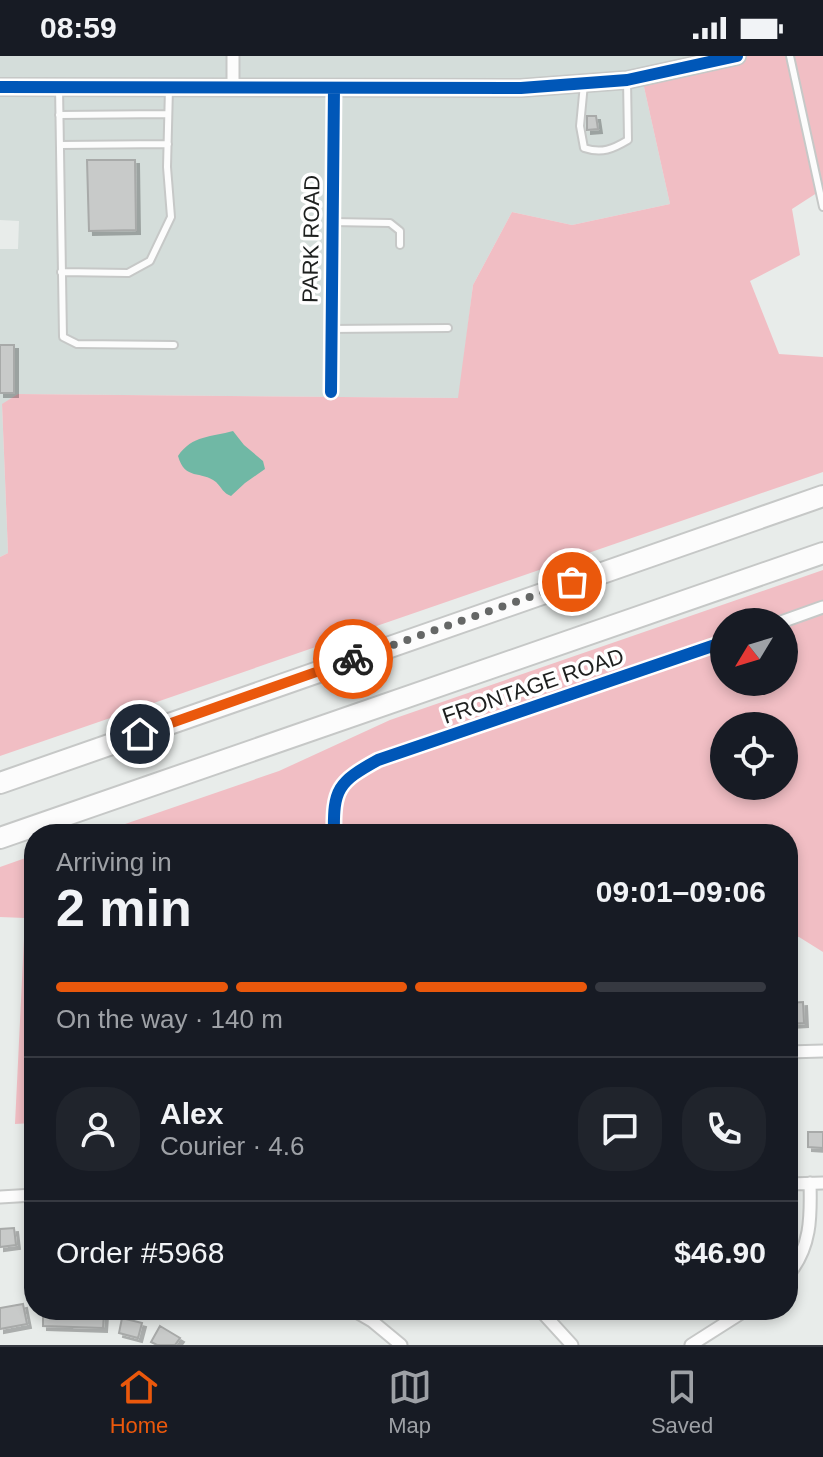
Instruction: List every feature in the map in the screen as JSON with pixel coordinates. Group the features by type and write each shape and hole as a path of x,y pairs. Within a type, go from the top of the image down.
{"highway":[{"path":"0,783 823,496"},
{"path":"40,824 823,553"},
{"path":"0,838 24,830"}],"street":[{"path":"233,56 233,88"},
{"path":"0,87 521,88 627,80 736,56"},
{"name":"PARK ROAD","path":"331,392 334,88"},
{"path":"798,616 823,607"},
{"name":"FRONTAGE ROAD","path":"334,824 336,790 356,772 378,760 710,647"},
{"path":"798,1052 823,1051"},
{"path":"798,1260 811,1220 810,1183"},
{"path":"798,1184 823,1183"},
{"path":"0,1197 24,1196"},
{"path":"370,1320 401,1345"},
{"path":"549,1320 572,1345"},
{"path":"691,1345 730,1320"}],"lane":[{"path":"790,56 823,207"},
{"path":"584,84 580,126 584,148 594,152 609,151 628,140 627,80"},
{"path":"59,87 62,331 67,341 77,344 174,345"},
{"path":"61,272 128,273 150,261 171,217 169,88"},
{"path":"59,115 168,114"},
{"path":"60,145 168,144"},
{"path":"332,222 390,223 400,231 400,245"},
{"path":"330,329 448,328"}],"shaded area":[{"path":"0,56 737,56 642,78 670,204 572,225 512,212 473,285 459,398 18,394 2,405 8,553 0,557 0,249 18,249 19,221 0,220"},
{"path":"737,56 823,56 823,189 792,209 800,255 750,281 779,354 823,357 823,472 0,756 0,557 8,553 2,404 18,394 458,398 473,285 512,212 572,225 670,204 642,78"},
{"path":"233,431 263,461 265,469 231,496 210,478 185,469 178,456 196,440"},
{"path":"823,570 823,952 798,937 798,824 125,824 279,771 390,720 710,609 710,696 798,696 798,608 713,608"},
{"path":"24,859 24,918 0,917 0,867"},
{"path":"24,939 24,1124 15,1124"}],"building":[{"path":"587,116 596,116 598,129 587,130"},
{"path":"87,160 135,160 136,230 89,231"},
{"path":"0,345 14,345 14,393 0,393"},
{"path":"798,1002 803,1002 804,1023 798,1023"},
{"path":"808,1132 823,1132 823,1148 808,1147"},
{"path":"14,1228 16,1245 0,1247 0,1229"},
{"path":"23,1304 27,1324 0,1329 0,1308"},
{"path":"43,1320 104,1320 103,1328 43,1326"},
{"path":"122,1320 142,1323 138,1338 119,1333"},
{"path":"160,1326 180,1338 175,1345 151,1342"}],"cycle path":[{"path":"0,87 521,88 627,80 737,56"},
{"path":"331,392 334,88"},
{"path":"334,824 335,807 341,788 346,781 378,760 710,647"}],"way so far":[{"path":"353,659 572,582"}],"route":[{"path":"140,734 353,659"}]}
